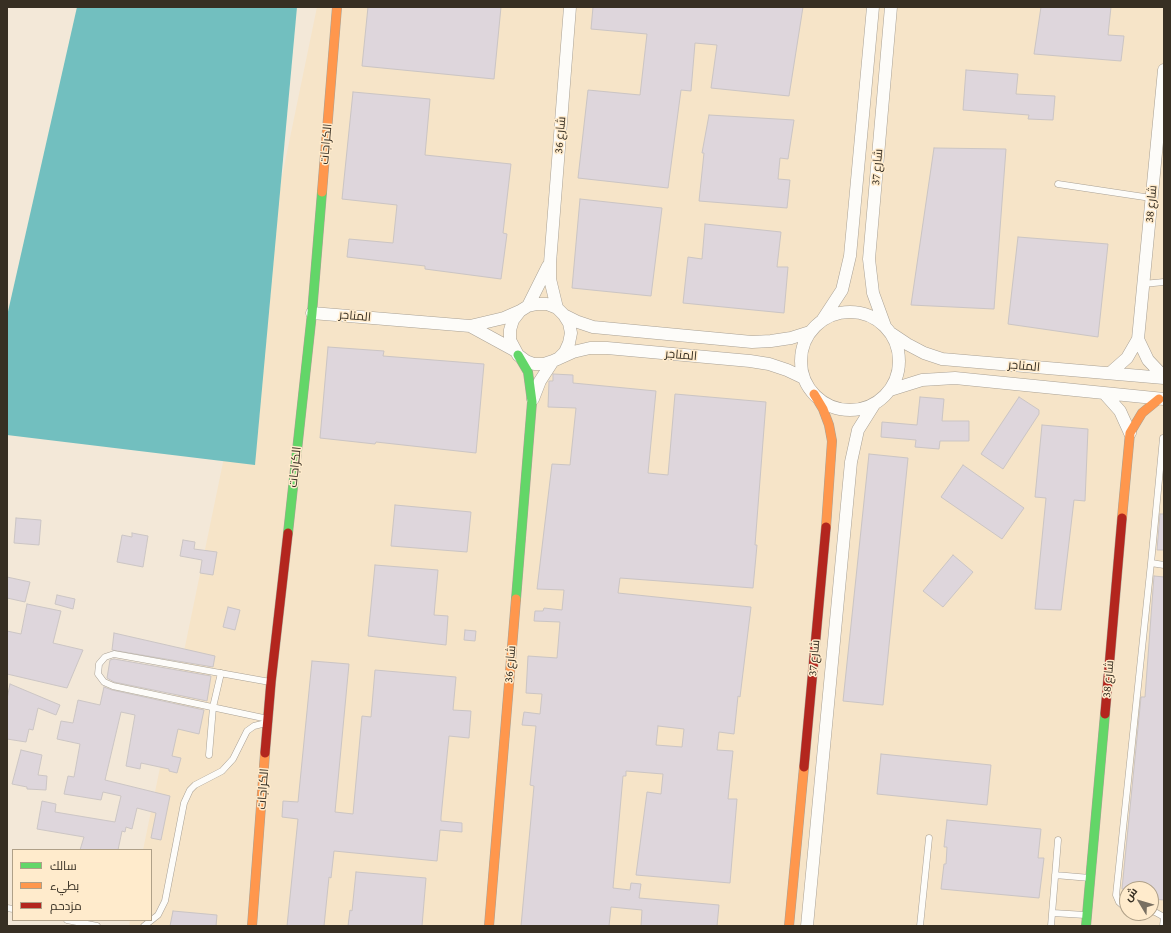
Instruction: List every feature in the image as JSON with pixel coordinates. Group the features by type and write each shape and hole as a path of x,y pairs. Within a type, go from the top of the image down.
{"street":[{"name":"الكراجات","path":"252,926 271,682 312,313 337,7"},
{"name":"شارع 36","path":"560,311 550,279 550,264 570,7"},
{"name":"شارع 37","path":"823,319 842,290 850,256 873,7"},
{"name":"شارع 37","path":"888,329 873,293 869,259 891,7"},
{"name":"شارع 38","path":"1110,373 1127,358 1138,339 1164,70"},
{"name":"شارع 36","path":"524,309 536,292 550,264"},
{"path":"538,304 547,304 560,311 569,323 570,338 565,352 555,360 544,364 534,364 526,361 516,352 510,340 510,330 513,320 524,309 538,304"},
{"name":"المناجر","path":"312,313 470,326 492,321 524,309"},
{"name":"المناجر","path":"560,311 578,322 593,327 752,342 784,339 810,332"},
{"path":"851,311 869,315 888,329 896,342 899,361 898,372 890,390 875,403 857,410 843,409 829,405 814,394 804,378 801,369 802,350 810,332 823,319 836,314 851,311"},
{"name":"المناجر","path":"470,326 516,352"},
{"name":"المناجر","path":"888,329 907,344 924,353 942,359 1164,377"},
{"path":"1138,339 1148,360 1164,377"},
{"name":"المناجر","path":"555,360 573,352 590,348 607,348 750,361 775,366 804,378"},
{"name":"شارع 36","path":"489,926 532,402 528,372 516,352"},
{"name":"شارع 36","path":"532,402 540,381 555,360"},
{"name":"المناجر","path":"890,390 922,380 955,378 1161,399"},
{"name":"شارع 38","path":"1104,393 1120,411 1130,433"},
{"name":"شارع 37","path":"789,926 832,458 832,441 829,424 823,409 814,394"},
{"name":"شارع 38","path":"1086,926 1130,433 1142,413 1161,399"},
{"name":"شارع 37","path":"807,926 851,462 858,430 875,403"}],"lane":[{"path":"1058,184 1151,198"},
{"path":"1143,284 1164,282"},
{"path":"1119,902 1116,895 1163,438"},
{"path":"1151,563 1164,565"},
{"path":"268,721 213,707 112,686 104,682 98,674 99,664 105,657 114,654 271,682"},
{"path":"209,755 213,707 221,673"},
{"path":"152,920 158,915 165,901 184,803 190,790 195,784 222,771 228,766 244,735 250,728 268,721"},
{"path":"920,926 929,838"},
{"path":"1052,926 1058,840"},
{"path":"1055,875 1090,878"},
{"path":"1053,913 1086,915"},
{"path":"1159,915 1164,917 1163,926"},
{"path":"72,921 97,926"}],"shaded area":[{"path":"317,7 1164,7 1164,926 129,926 130,921 152,921 152,849 143,849"}],"water":[{"path":"77,7 297,7 255,465 7,435 7,316"}],"building":[{"path":"368,7 501,7 494,79 362,66"},
{"path":"593,7 803,7 789,96 711,88 717,45 695,43 691,91 681,90 668,188 578,178 588,90 640,95 647,34 591,29"},
{"path":"1041,7 1111,7 1108,35 1124,36 1121,61 1034,54"},
{"path":"966,70 1018,74 1016,94 1055,96 1053,120 1028,119 1029,115 963,110"},
{"path":"353,92 430,99 425,155 511,164 503,233 507,234 501,279 425,269 425,266 347,257 349,239 393,243 397,205 342,199"},
{"path":"709,115 794,120 788,159 780,158 778,179 790,180 787,208 699,201 704,153 702,153"},
{"path":"934,148 1006,149 994,309 911,305"},
{"path":"580,199 662,208 651,296 572,288"},
{"path":"705,224 781,232 777,267 788,267 784,313 683,303 688,257 702,259"},
{"path":"1018,237 1108,244 1098,337 1008,324"},
{"path":"328,347 384,351 383,356 484,364 476,453 376,442 375,444 320,438"},
{"path":"553,374 573,375 573,383 656,391 648,473 668,475 675,394 766,402 753,588 620,578 618,593 751,607 734,734 719,732 717,750 733,751 728,799 737,799 730,883 636,875 647,792 661,794 663,774 626,771 626,776 623,776 613,888 630,890 631,883 641,884 639,898 719,905 717,926 641,926 642,910 611,907 609,926 521,926 534,786 530,785 536,726 522,725 524,712 540,714 542,694 526,693 528,656 557,658 560,622 534,621 535,611 543,611 544,608 562,610 564,590 537,589 552,464 570,465 576,408 548,407 549,381 553,381","holes":["658,726 684,729 682,747 656,745"]},
{"path":"920,397 944,399 942,421 969,421 969,441 940,441 939,449 915,447 916,440 881,437 882,422 917,425"},
{"path":"1019,397 1039,410 1039,414 1003,469 981,454"},
{"path":"1042,425 1088,429 1085,501 1074,500 1061,610 1035,609 1046,498 1035,497"},
{"path":"869,454 908,458 883,705 843,701"},
{"path":"963,465 1024,508 1002,539 941,497"},
{"path":"395,505 471,512 467,552 391,546"},
{"path":"1160,514 1164,514 1164,550 1157,550"},
{"path":"16,518 41,520 39,545 14,543"},
{"path":"132,533 148,536 143,567 117,562 122,535 132,537"},
{"path":"183,540 195,542 194,549 217,552 213,575 200,573 202,560 180,556"},
{"path":"953,555 973,572 943,607 923,591"},
{"path":"375,565 438,570 434,615 448,616 446,645 368,636"},
{"path":"1154,576 1164,577 1164,900 1159,900 1159,881 1123,881 1141,697 1145,697"},
{"path":"7,577 30,582 25,602 7,598"},
{"path":"57,595 75,599 73,609 55,604"},
{"path":"27,604 61,611 53,643 83,650 67,688 7,674 7,631 21,634"},
{"path":"228,607 240,610 235,630 223,627"},
{"path":"465,630 476,631 475,641 464,640"},
{"path":"114,633 215,656 213,667 112,650"},
{"path":"114,659 211,676 207,701 114,682 107,678 110,660"},
{"path":"312,661 349,664 335,812 353,814 362,716 371,717 375,670 456,677 453,710 471,711 469,738 449,736 441,821 462,823 462,832 440,830 437,861 334,851 331,878 329,877 324,926 287,926 298,819 282,817 283,801 298,802"},
{"path":"10,684 60,705 56,715 38,708 33,730 29,729 26,742 7,739 7,699"},
{"path":"104,687 204,710 199,734 178,729 172,756 181,758 177,773 169,771 169,769 141,763 140,769 126,766 135,715 121,712 105,780 170,796 161,840 151,838 156,813 137,808 132,829 126,827 125,832 122,831 118,849 80,849 84,837 37,829 42,801 56,804 55,812 115,822 121,796 103,792 101,800 64,794 68,776 74,777 80,744 57,739 61,721 73,723 78,700 100,705"},
{"path":"21,750 42,755 38,775 47,776 46,790 27,789 27,787 12,784"},
{"path":"881,754 991,765 987,805 877,794"},
{"path":"947,820 1041,829 1038,858 1044,858 1039,898 941,889 944,864 946,864 947,847 944,847"},
{"path":"356,872 426,878 422,926 348,926 350,910 352,911"},
{"path":"173,911 217,915 216,926 170,926"}],"traffic: fast":[{"path":"288,533 312,313 322,192"},
{"path":"516,599 532,402 528,372 518,355"},
{"path":"1086,926 1105,714"}],"traffic: slow":[{"path":"322,192 337,7"},
{"path":"814,394 823,409 829,425 832,441 826,527"},
{"path":"1122,518 1130,433 1142,413 1159,399"},
{"path":"489,926 516,599"},
{"path":"252,926 265,753"},
{"path":"789,926 804,767"}],"traffic: jam":[{"path":"1105,714 1122,518"},
{"path":"804,767 826,527"},
{"path":"265,753 271,682 288,533"}]}
